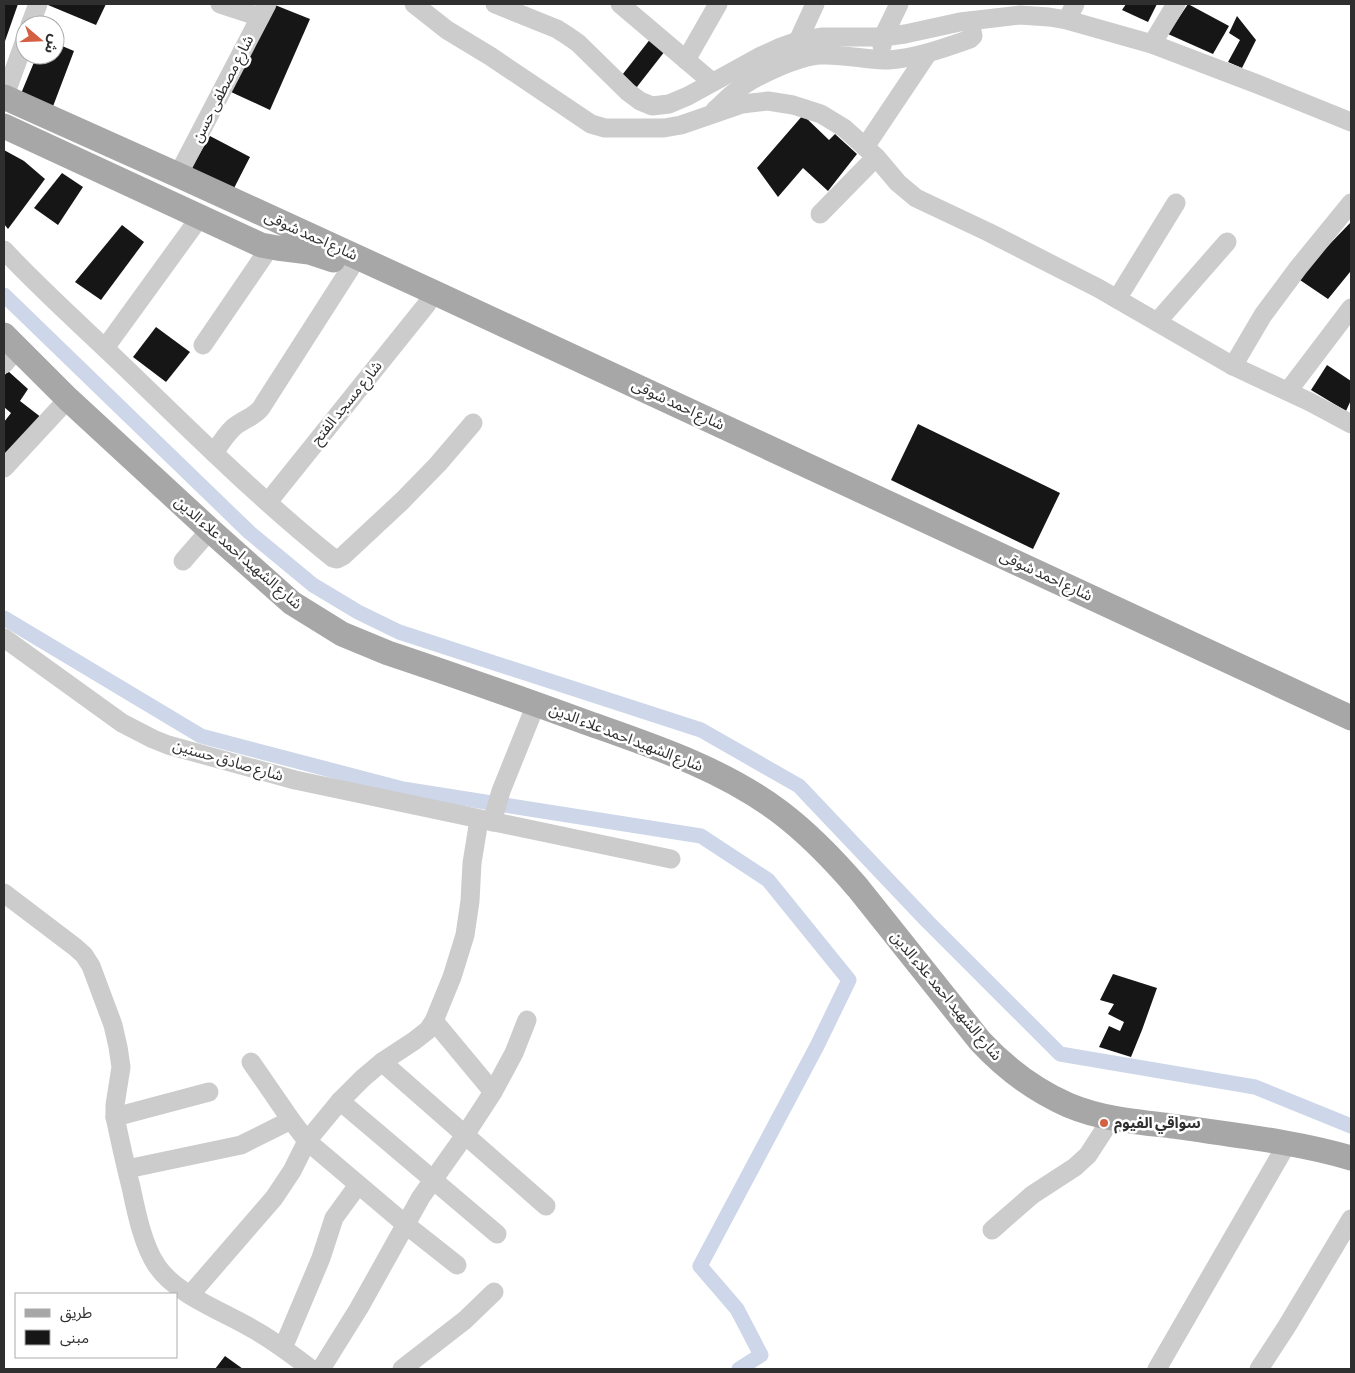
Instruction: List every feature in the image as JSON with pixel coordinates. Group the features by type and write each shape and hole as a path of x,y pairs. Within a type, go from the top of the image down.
{"main road":[{"name":"شارع احمد شوقى","path":"4,97 432,291 1351,718"},
{"name":"شارع احمد شوقى","path":"4,126 261,244 309,252 350,269 1351,736"},
{"path":"261,244 256,238 264,225 264,215"},
{"name":"شارع الشهيد احمد علاء الدين","path":"8,349 68,399 292,603 342,634 686,758 747,789 779,811 807,833 848,876 997,1060 1042,1093 1070,1106 1112,1118 1288,1142 1351,1158"}],"street":[{"path":"220,4 264,10"},
{"path":"414,4 447,30 490,56 591,124 605,128 664,128 681,125 742,104 768,101 793,105 821,114 844,128 871,152 898,183 916,198 1098,288 1233,366 1288,391 1351,424"},
{"path":"495,4 568,36 578,43 628,92 640,101 652,106 669,104 688,96 759,57 798,41 822,37 883,37 970,21 1020,15 1049,17 1071,12 1351,122"},
{"path":"620,4 712,82"},
{"path":"686,60 718,4"},
{"path":"798,41 815,4"},
{"path":"879,59 883,37 899,4"},
{"path":"1152,44 1176,4"},
{"name":"شارع مصطفى حسن","path":"178,175 264,10"},
{"path":"711,114 735,91 796,59 821,55 879,59 904,58 928,53 972,38 970,21"},
{"path":"820,214 871,152 928,53"},
{"path":"4,97 16,65"},
{"path":"1117,299 1176,203"},
{"path":"1233,366 1269,307 1351,203"},
{"path":"104,348 200,217"},
{"path":"1157,322 1227,242"},
{"path":"203,345 261,244"},
{"path":"4,250 214,453 301,533 333,558 337,559 343,556 402,501 438,464 472,423"},
{"path":"214,453 236,425 256,414 261,408 350,269"},
{"name":"شارع مسجد الفتح","path":"268,502 427,304"},
{"path":"1288,391 1351,308"},
{"path":"4,468 68,399"},
{"path":"183,561 210,530"},
{"name":"شارع صادق حسنين","path":"4,638 122,723 168,745 295,780 489,818 671,859"},
{"path":"190,1295 274,1198 292,1171 307,1142 340,1101 362,1078 428,1030 434,1021 452,977 465,935 470,900 472,863 536,704"},
{"path":"4,893 75,947 91,966 113,1026 118,1047 121,1067 115,1116 137,1215 146,1244 168,1289 190,1295 258,1331 283,1348 301,1366"},
{"path":"321,1369 359,1308 421,1197 493,1092 514,1053 527,1020"},
{"path":"434,1021 493,1092"},
{"path":"251,1062 307,1142 457,1265"},
{"path":"382,1062 546,1206"},
{"path":"115,1116 208,1092"},
{"path":"340,1101 497,1234"},
{"path":"992,1230 1032,1195 1075,1166 1088,1154 1112,1118"},
{"path":"127,1169 241,1145 291,1120"},
{"path":"1157,1369 1288,1142"},
{"path":"283,1348 321,1258 334,1218 358,1185"},
{"path":"1259,1369 1351,1219"},
{"path":"402,1369 465,1320 494,1292"}],"building":[{"path":"4,4 18,4 4,44"},
{"path":"106,4 96,25 48,5"},
{"path":"1126,4 1157,4 1148,22 1122,10"},
{"path":"1188,4 1229,26 1213,54 1168,34"},
{"path":"275,5 310,19 270,110 231,92"},
{"path":"1237,16 1256,40 1242,68 1228,62 1240,40 1229,33"},
{"path":"651,38 665,51 633,92 619,79"},
{"path":"65,47 74,51 52,109 20,96 33,65 65,65"},
{"path":"803,115 829,140 835,134 857,154 828,191 803,168 778,197 757,168"},
{"path":"210,136 250,157 231,194 189,172"},
{"path":"4,150 24,161 45,179 8,229 4,224"},
{"path":"62,173 83,187 58,225 34,208"},
{"path":"1351,222 1351,273 1328,299 1297,278"},
{"path":"122,225 144,242 101,300 75,282"},
{"path":"156,327 190,352 166,382 133,357"},
{"path":"1327,365 1351,381 1351,400 1346,411 1311,390"},
{"path":"8,371 28,389 20,401 42,418 4,465 4,422 11,413 4,407 4,376"},
{"path":"918,424 1060,493 1033,549 891,480"},
{"path":"1113,974 1157,988 1131,1057 1099,1047 1109,1026 1120,1031 1124,1022 1108,1014 1114,1004 1100,1000"},
{"path":"225,1356 243,1369 215,1369"}],"waterway":[{"path":"4,295 249,532 313,585 358,612 399,632 701,730 799,786 928,922 1060,1054 1255,1087 1351,1126"},
{"path":"4,618 201,736 403,789 701,836 768,880 849,980 817,1046 700,1266 737,1309 761,1355 739,1369"}],"place":[{"name":"سواقي الفيوم","path":"1104,1123"}]}
